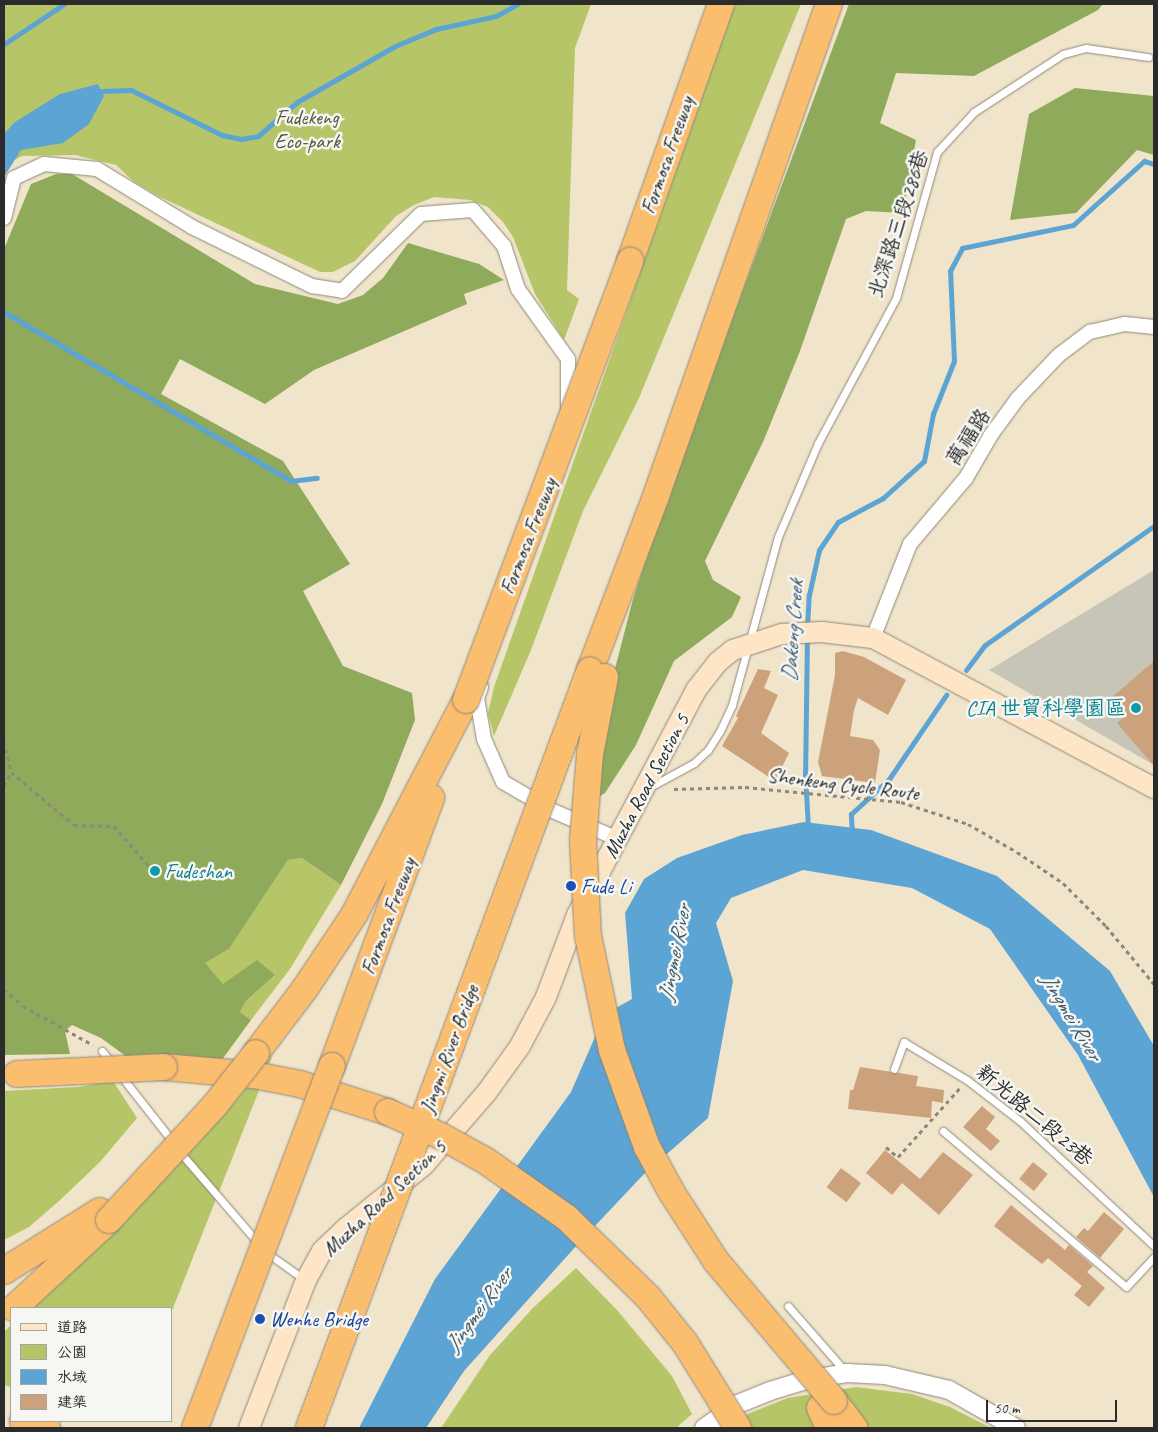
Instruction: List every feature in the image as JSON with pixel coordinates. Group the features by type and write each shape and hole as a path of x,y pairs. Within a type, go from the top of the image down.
{"highway":[{"name":"Formosa Freeway","path":"195,1428 384,927 466,700 630,261 721,4"},
{"path":"829,4 656,496 597,673 583,841 588,936 612,1050 647,1146 672,1193 716,1261 767,1325 828,1412 854,1428"},
{"name":"Jingmi River Bridge","path":"308,1428 597,673"},
{"path":"14,1307 105,1215 180,1144 256,1053 304,990 354,915 466,700"},
{"path":"10,1075 164,1067 212,1070 300,1084 388,1112 443,1137 486,1161 567,1218 648,1297 685,1343 738,1428"},
{"path":"4,1272 105,1215"},
{"path":"26,1422 47,1428"}],"main road":[{"path":"748,642 782,634 822,632 872,638 1154,788"},
{"name":"Muzha Road Section 5","path":"249,1428 306,1280 328,1245 346,1228 424,1165 487,1092 538,1015 577,915 696,690 718,662 748,642"}],"street":[{"path":"4,218 14,178 44,164 97,169 192,227 312,286 342,291 421,214 473,210 504,246 518,289 568,359 569,397 557,461 477,698 484,739 503,782 553,811 618,839"},
{"name":"萬福路","path":"872,638 910,544 966,478 991,435 1018,398 1059,355 1090,332 1125,324 1154,327"},
{"path":"704,1428 738,1404 770,1391 807,1380 847,1374 885,1375 949,1390 1016,1428"}],"lane":[{"name":"北深路三段286巷","path":"644,791 694,763 708,750 732,705 778,537 818,443 896,298 937,152 974,112 1063,54 1086,48 1148,58"},
{"name":"新光路二段23巷","path":"894,1069 904,1042 967,1080 1020,1121 1154,1246"},
{"path":"102,1051 191,1165 269,1256 306,1280"},
{"path":"943,1131 1126,1287 1154,1257"},
{"path":"788,1306 847,1374"}],"path":[{"path":"4,741 11,772 74,825 114,826 154,872"},
{"path":"4,786 11,772"},
{"name":"Shenkeng Cycle Route","path":"644,791 745,787 901,802 968,824 1018,852 1063,883 1106,926 1154,984"},
{"path":"4,989 24,1006 102,1051"},
{"path":"886,1147 898,1158 967,1080"}],"shaded area":[{"path":"1154,570 1154,765 989,670"}],"green space":[{"name":"Fudekeng Eco-park","path":"4,4 591,4 575,48 567,290 579,299 564,340 535,294 513,237 503,222 488,207 470,200 434,197 414,205 396,216 355,261 333,272 320,272 158,196 133,181 116,165 75,155 22,156 11,162 4,176"},
{"path":"735,4 801,4 639,398 583,511 531,650 494,736 488,713 494,687"},
{"path":"849,4 1103,4 1098,10 974,76 896,73 880,123 916,140 903,213 866,211 846,219 800,351 763,442 705,561 713,580 741,597 732,617 674,661 636,745 605,793 595,799 609,692 633,599 671,484"},
{"path":"1075,88 1154,96 1154,155 1137,150 1076,213 1010,220 1029,114"},
{"path":"56,174 72,174 255,284 338,304 363,295 383,278 408,243 479,264 504,280 464,294 467,304 314,370 265,404 180,359 161,394 283,461 350,564 303,591 343,666 412,693 415,720 382,804 341,885 302,858 288,860 229,949 205,963 223,984 257,960 275,975 246,1001 240,1012 251,1020 221,1061 127,1057 101,1038 72,1025 65,1031 70,1054 4,1055 4,249 31,184"},
{"path":"302,858 341,885 290,969 251,1020 240,1012 246,1001 275,975 237,977 223,984 204,963 229,949 288,860"},
{"path":"273,1055 172,1310 172,1307 30,1307 166,1175 233,1104"},
{"path":"113,1081 137,1118 100,1162 59,1201 29,1227 4,1240 4,1091 78,1087"},
{"path":"576,1268 617,1310 672,1376 692,1414 676,1428 441,1428 490,1355 533,1308"},
{"path":"10,1326 10,1387 4,1385 4,1332"},
{"path":"856,1387 912,1394 950,1407 991,1428 869,1428 845,1395 819,1428 749,1428 740,1417 788,1398"}],"water":[{"path":"98,84 104,96 89,124 63,143 21,150 4,177 4,134 15,122 60,94"},
{"name":"Jingmei River","path":"804,822 871,830 997,876 1110,971 1154,1046 1154,1197 1078,1055 990,929 912,888 803,870 731,898 716,923 733,981 708,1118 644,1174 577,1245 464,1371 426,1428 359,1428 435,1279 571,1092 605,1014 632,999 625,913 644,879 677,858 742,835"}],"building":[{"path":"843,651 864,657 906,680 888,715 858,698 854,710 850,736 873,740 880,750 875,783 822,776 818,762 835,675 835,653"},
{"name":"CIA 世貿科學園區","path":"1154,661 1154,766 1117,723 1125,716 1110,699"},
{"path":"758,669 771,671 764,688 778,695 761,733 789,753 775,781 722,746 738,718 736,716"},
{"path":"860,1067 918,1076 916,1086 944,1090 943,1103 932,1101 931,1118 848,1109 850,1090 853,1090"},
{"path":"982,1106 995,1117 986,1129 1000,1141 991,1151 963,1127"},
{"path":"885,1150 920,1179 943,1152 973,1175 939,1215 902,1183 892,1195 866,1173"},
{"path":"1033,1162 1048,1174 1034,1191 1019,1179"},
{"path":"841,1168 861,1183 847,1202 827,1187"},
{"path":"1011,1205 1065,1250 1069,1245 1093,1266 1087,1272 1105,1288 1089,1307 1074,1295 1082,1286 1048,1258 1042,1264 994,1226"},
{"path":"1104,1212 1124,1229 1100,1258 1076,1237 1084,1228 1088,1231"}],"waterway":[{"path":"4,44 64,4"},
{"path":"102,91 131,90 222,135 241,139 258,136 297,102 395,46 436,29 496,16 518,4"},
{"name":"Dakeng Creek","path":"807,628 809,595 819,550 838,522 883,498 924,461 933,414 954,361 950,271 962,248 1073,225 1144,161 1154,164"},
{"path":"4,312 291,481 317,478"},
{"path":"966,670 985,645 1154,526"},
{"name":"Dakeng Creek","path":"807,636 805,774 808,827"},
{"path":"852,835 851,814 889,779 946,695"}],"place":[{"name":"CIA 世貿科學園區","path":"1136,708"},
{"name":"Fudeshan","path":"155,871"},
{"name":"Fude Li","path":"571,886"},
{"name":"Wenhe Bridge","path":"260,1319"}]}
